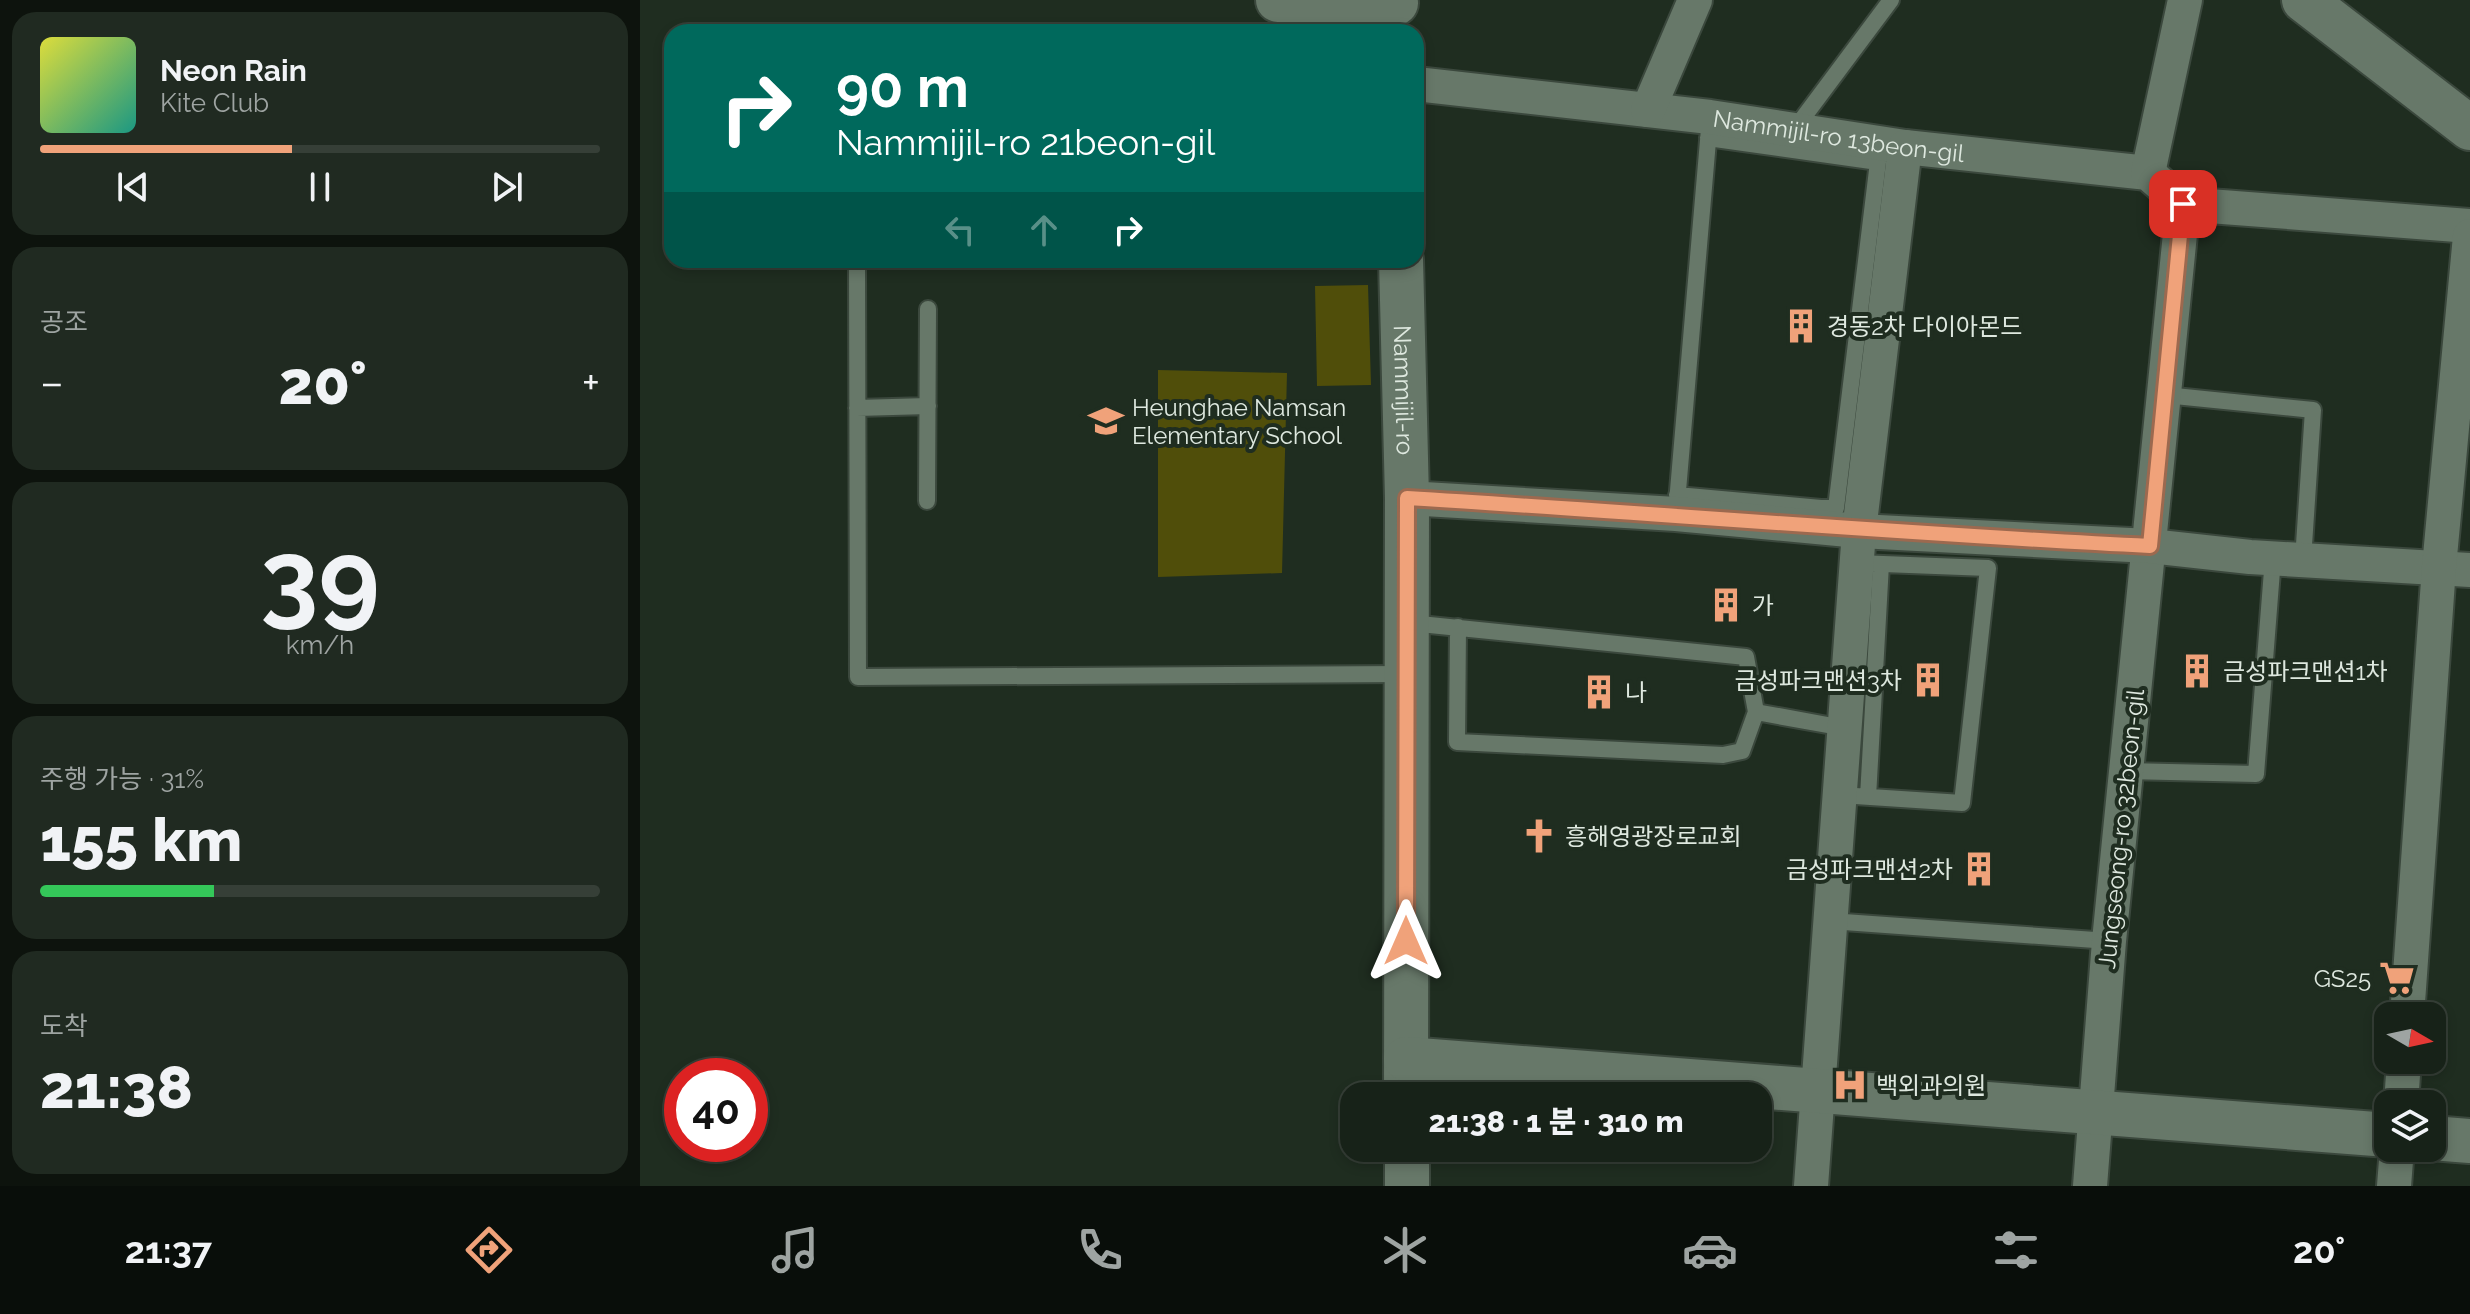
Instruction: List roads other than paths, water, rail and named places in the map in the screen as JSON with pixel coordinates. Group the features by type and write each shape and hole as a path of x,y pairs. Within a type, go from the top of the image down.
{"street":[{"path":"1278,0 1396,12"},
{"path":"1648,110 1695,0"},
{"path":"2185,0 2148,173 2183,204 2470,226"},
{"path":"2304,0 2470,128"},
{"name":"Nammijil-ro 13beon-gil","path":"1424,85 1648,110 1709,128 1794,130 1905,147 2148,173"},
{"path":"1811,1186 1830,921 1854,796 1844,728 1866,553 1905,147"},
{"name":"Jungseong-ro 32beon-gil","path":"2090,1186 2109,941 2183,204"},
{"path":"2408,1002 2428,722 2454,568 2470,236"},
{"name":"Nammijil-ro","path":"1401,268 1408,623 1406,1078"},
{"path":"1407,498 1676,504 1821,518 1866,553 2150,546 2288,559 2454,568"},
{"path":"1406,1078 1818,1091 2374,1134"},
{"path":"2446,1139 2470,1141"},
{"path":"1407,1162 1407,1186"},
{"path":"2394,1186 2396,1162"}],"lane":[{"path":"1794,130 1891,0"},
{"path":"1676,504 1709,128 1878,162 1836,508 1821,518"},
{"path":"857,268 858,677 1407,674"},
{"path":"927,501 928,309"},
{"path":"2126,771 2256,774 2313,410 2165,395"},
{"path":"857,408 928,406"},
{"path":"1866,553 1988,568 1962,803 1854,796 1866,553"},
{"path":"1408,623 1458,627 1746,657 1756,712 1742,751 1723,755 1457,742 1458,627"},
{"path":"1756,712 1844,728"},
{"path":"1830,921 2109,941"}],"place":[{"name":"경동2차 다이아몬드","path":"1801,326"},
{"name":"Heunghae Namsan Elementary School","path":"1106,421"},
{"name":"가","path":"1726,605"},
{"name":"금성파크맨션1차","path":"2197,671"},
{"name":"금성파크맨션3차","path":"1928,680"},
{"name":"나","path":"1599,692"},
{"name":"흥해영광장로교회","path":"1539,836"},
{"name":"금성파크맨션2차","path":"1979,869"},
{"name":"GS25","path":"2397,978"},
{"name":"백외과의원","path":"1850,1085"}]}
